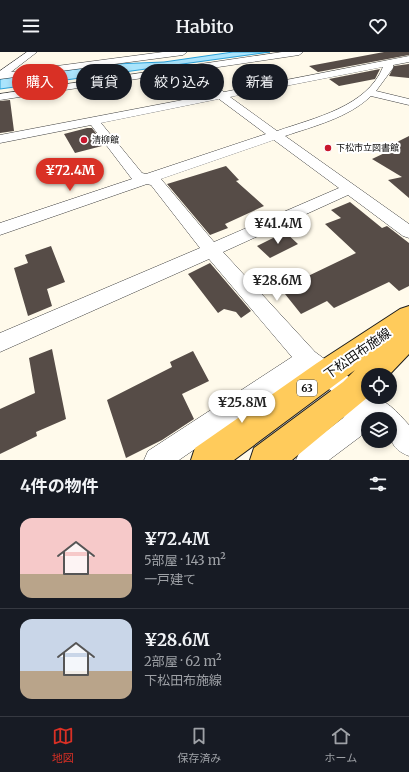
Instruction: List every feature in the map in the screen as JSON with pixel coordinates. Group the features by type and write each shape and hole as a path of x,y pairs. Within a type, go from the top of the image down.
{"main road":[{"name":"下松田布施線","path":"207,460 317,366 409,317"},
{"name":"下松田布施線","path":"381,368 409,336"},
{"name":"下松田布施線","path":"266,460 361,389"}],"street":[{"path":"0,76 33,52"},
{"path":"0,76 183,52"},
{"path":"223,64 299,52"},
{"path":"224,97 407,60"},
{"path":"0,229 332,116 359,102 371,93 388,68 388,63"},
{"path":"0,96 140,76"},
{"path":"371,93 409,102"},
{"path":"224,98 409,232"},
{"path":"0,139 207,100"},
{"path":"94,121 137,176 156,182 211,250 317,366 361,386"},
{"path":"0,343 350,189"},
{"path":"157,460 317,366"},
{"path":"309,460 352,427 361,397"},
{"path":"397,430 409,444"}],"water":[{"path":"233,52 270,52 182,64 140,64 140,70 132,71 132,64 115,64 164,62"},
{"path":"76,69 76,79 68,80 68,70"},
{"path":"12,77 12,87 0,89 0,79"}],"building":[{"path":"384,52 409,52 409,55 318,72 309,66"},
{"path":"409,64 409,78 389,76 394,66"},
{"path":"380,69 375,79 339,86 329,79"},
{"path":"10,100 14,131 0,133 0,101"},
{"name":"清柳館","path":"92,128 101,140 98,141 102,146 75,153 64,134"},
{"path":"409,136 409,198 388,180 402,177 372,159 391,150 387,147"},
{"path":"226,166 239,180 236,181 264,206 225,224 228,228 210,235 167,184"},
{"path":"350,202 382,228 387,226 409,243 409,286 399,291 389,282 334,308 327,301 301,314 281,289 356,253 325,224 341,218 331,210"},
{"path":"285,232 298,244 270,258 257,246"},
{"path":"51,246 65,282 47,289 52,306 28,316 14,268 28,263 25,255"},
{"path":"210,263 251,311 241,318 236,312 224,309 218,313 188,274"},
{"path":"52,349 66,419 36,432 37,436 0,454 0,409 35,393 29,358"},
{"path":"193,351 209,381 182,394 194,419 162,440 126,458 107,400 172,367 170,362"}],"place":[{"name":"清柳館","path":"84,140"},
{"name":"下松市立図書館","path":"328,148"}]}
